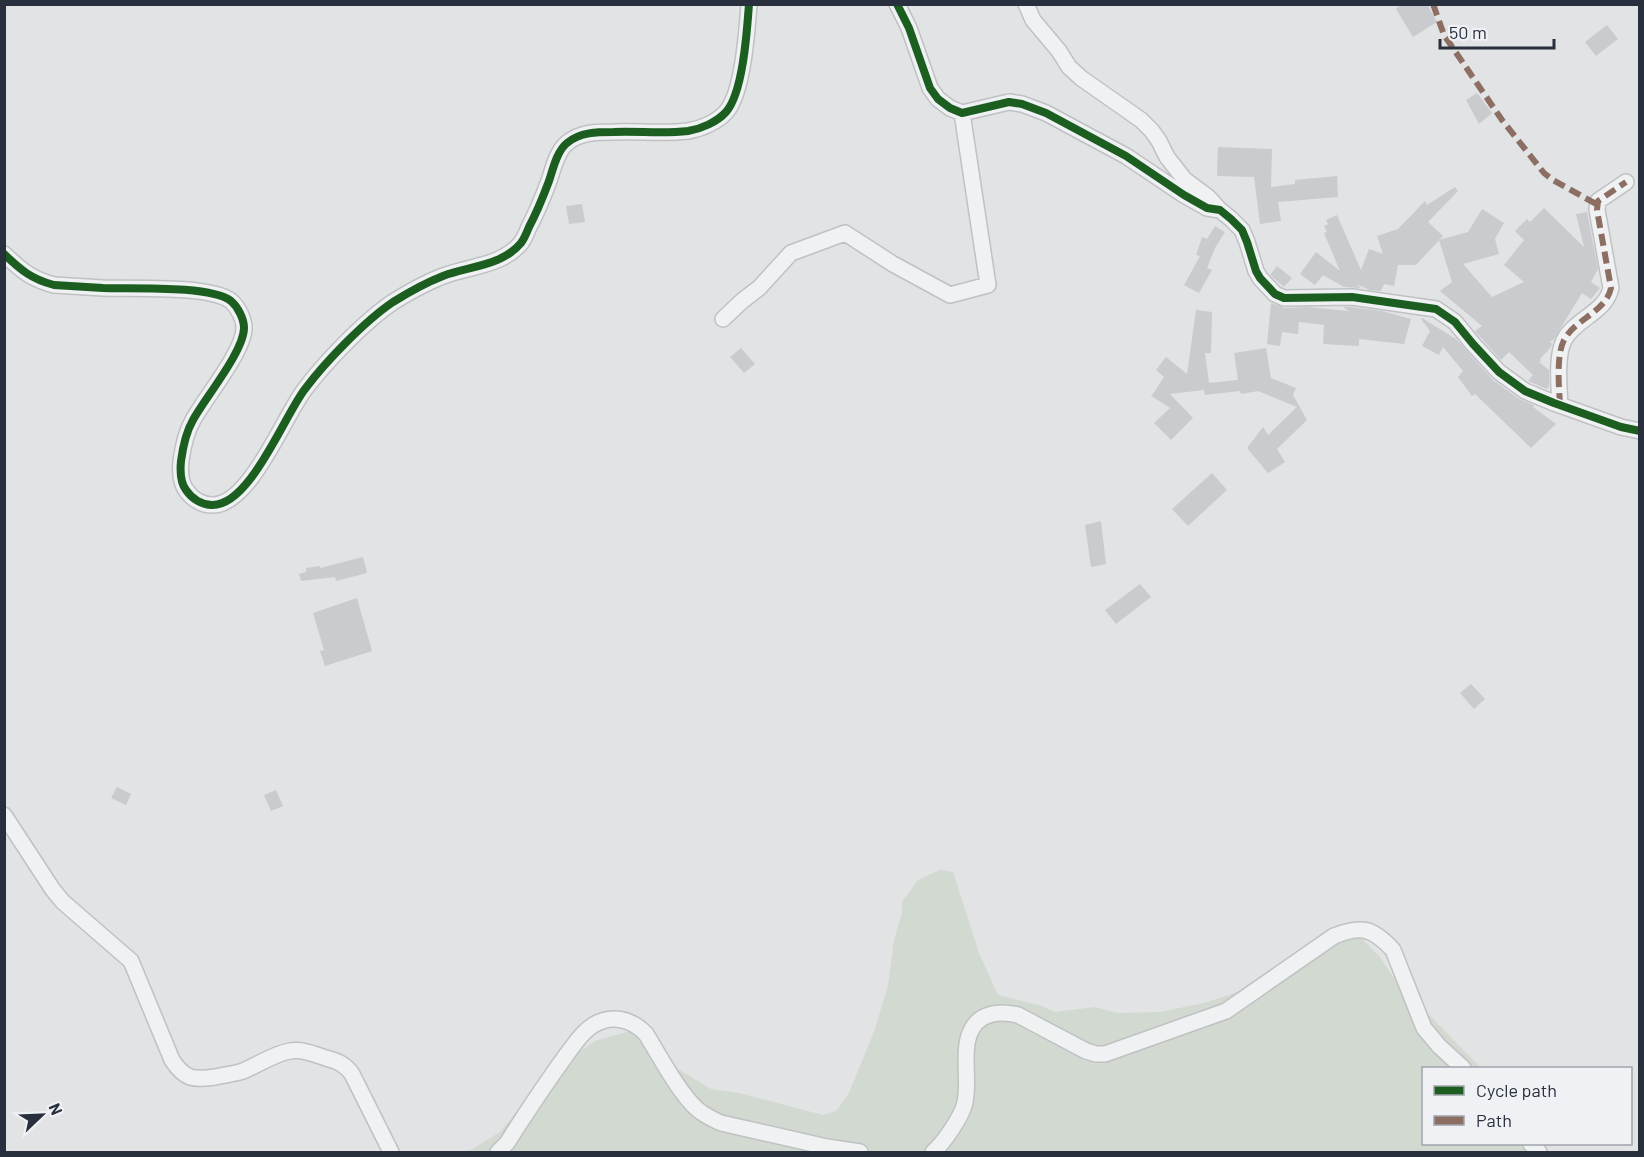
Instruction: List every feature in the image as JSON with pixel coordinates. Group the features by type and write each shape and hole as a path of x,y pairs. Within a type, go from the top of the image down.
{"street":[{"path":"4,254 21,270 38,281 54,285 199,291 228,299 236,306 244,328 241,339 236,352 192,422 184,442 181,462 180,477 185,489 193,499 207,505 219,505 232,498 245,486 262,462 304,390 355,334 389,305 417,288 444,276 507,256 521,243 541,204 564,145 580,135 598,132 692,131 714,123 728,111 741,72 749,4"},
{"path":"897,4 909,28 930,88 938,99 950,108 962,113 1009,102 1046,113 1126,156 1207,208 1220,210"},
{"path":"1026,4 1033,20 1069,66 1081,78 1141,120 1152,131 1167,157 1185,180 1208,197 1242,230 1256,271 1275,294 1284,298 1352,297 1436,309 1455,322 1499,372 1525,391 1621,427 1640,431"},
{"path":"723,319 759,288 791,253 845,233 893,264 950,295 988,285 962,113"},
{"path":"1560,405 1558,373 1563,341 1610,295 1611,288 1598,201 1626,182"},
{"path":"4,815 63,902 131,961 178,1070 185,1076 200,1079 243,1071 280,1054 296,1051 337,1061 344,1064 352,1074 391,1152"},
{"path":"933,1152 941,1145 963,1109 966,1094 967,1042 972,1029 979,1020 988,1015 1008,1012 1086,1051 1105,1054 1226,1011 1334,936 1349,930 1362,929 1374,933 1393,950 1424,1028 1462,1067"},
{"path":"498,1152 507,1143 583,1033 604,1020 618,1018 629,1021 646,1034 686,1097 707,1116 721,1123 827,1147 860,1152"}],"shaded area":[{"path":"940,870 953,872 979,953 998,995 1042,1006 1055,1012 1095,1007 1118,1013 1160,1012 1204,1003 1259,985 1332,939 1358,935 1380,957 1396,981 1480,1067 1422,1067 1422,1145 1540,1145 1544,1152 455,1152 471,1150 500,1132 548,1073 595,1041 634,1030 655,1055 711,1089 739,1093 823,1115 836,1111 848,1095 874,1032 888,986 894,940 902,913 902,902 918,880"}],"building":[{"path":"1402,4 1427,4 1437,22 1413,37 1396,9"},
{"path":"1607,25 1618,39 1596,56 1585,42"},
{"path":"1477,93 1492,113 1479,124 1466,100"},
{"path":"1218,147 1272,149 1271,187 1295,184 1295,180 1337,176 1338,197 1278,202 1281,221 1260,224 1254,177 1217,176"},
{"path":"1455,187 1458,191 1428,222 1443,236 1416,265 1398,265 1394,286 1384,284 1381,291 1370,290 1356,284 1361,288 1344,287 1323,275 1315,285 1300,274 1316,252 1340,271 1324,233 1327,232 1324,226 1328,224 1326,220 1337,215 1361,270 1369,249 1383,254 1377,236 1398,229 1425,201 1427,205"},
{"path":"582,204 585,222 569,224 566,206"},
{"path":"1544,208 1584,247 1576,214 1587,212 1598,269 1591,282 1600,288 1591,299 1582,293 1550,342 1551,347 1540,359 1539,362 1549,370 1547,389 1528,381 1533,375 1509,352 1501,360 1475,331 1482,326 1440,291 1452,282 1439,240 1468,232 1482,209 1504,223 1495,239 1499,254 1463,264 1492,297 1524,282 1504,265 1524,240 1515,231 1527,219 1530,222"},
{"path":"1215,226 1225,232 1207,268 1212,270 1199,293 1184,285 1200,256 1196,255 1202,237 1207,239"},
{"path":"1277,266 1292,278 1284,287 1270,275"},
{"path":"1271,303 1284,308 1307,307 1349,311 1343,307 1351,307 1382,311 1411,319 1404,344 1359,339 1359,346 1323,344 1324,325 1299,322 1298,334 1282,332 1280,346 1267,344"},
{"path":"1196,310 1212,312 1211,353 1205,353 1209,383 1238,380 1234,353 1266,348 1271,378 1296,388 1293,395 1307,420 1277,449 1285,462 1268,473 1247,448 1263,427 1268,435 1297,407 1258,391 1205,395 1204,390 1170,394 1193,418 1171,440 1154,423 1170,408 1151,397 1164,377 1156,370 1166,357 1187,374"},
{"path":"1422,318 1456,339 1493,380 1519,399 1534,405 1533,407 1556,424 1531,448 1475,394 1472,396 1458,377 1463,371 1443,347 1439,355 1422,346 1430,331"},
{"path":"741,348 755,364 744,373 730,357"},
{"path":"1212,473 1227,490 1188,526 1172,509"},
{"path":"1101,521 1106,564 1091,567 1085,525"},
{"path":"363,557 367,573 336,581 335,577 301,581 299,574 306,572 306,568 320,566 320,568"},
{"path":"1140,584 1151,597 1116,624 1105,610"},
{"path":"357,598 372,651 325,666 320,651 324,650 313,613"},
{"path":"1471,684 1485,699 1474,709 1460,693"},
{"path":"117,787 131,794 126,805 111,798"},
{"path":"276,790 283,806 271,811 264,795"}],"marked path":[{"path":"1433,4 1444,35 1502,120 1544,173 1598,205"},
{"path":"1560,405 1559,363 1564,340 1575,326 1603,303 1611,288 1597,210 1598,201 1626,182"}],"cycle path":[{"path":"4,254 27,273 54,285 189,290 221,296 234,304 243,321 242,338 231,361 191,425 181,461 184,487 194,499 208,505 226,501 240,491 253,476 305,389 346,342 370,320 393,302 423,285 443,276 495,261 513,251 521,243 540,204 558,155 572,139 595,133 688,131 698,129 722,116 732,103 740,77 749,4"},
{"path":"897,4 909,28 930,88 938,99 950,108 962,113 1009,102 1046,113 1126,156 1207,208 1220,210 1242,230 1256,271 1275,294 1284,298 1352,297 1436,309 1455,322 1499,372 1525,391 1621,427 1640,431"}]}
